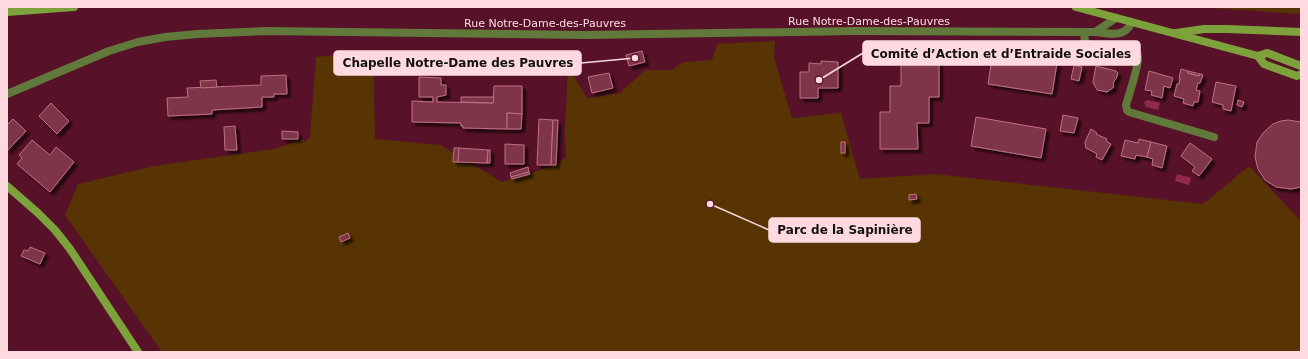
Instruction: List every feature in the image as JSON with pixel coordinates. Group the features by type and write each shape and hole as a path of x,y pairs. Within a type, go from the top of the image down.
{"main road":[{"path":"7,12 74,7"},
{"path":"1076,7 1171,34 1258,56 1267,53 1301,66"},
{"path":"1171,34 1211,29 1301,32"},
{"path":"1258,56 1264,64 1297,76 1301,74"},
{"path":"7,186 38,213 55,230 70,249 138,352"}],"street":[{"path":"1095,32 1116,18"},
{"name":"Rue Notre-Dame-des-Pauvres","path":"7,94 109,51 138,42 165,37 197,34 265,31 586,35 855,31 1095,32 1109,34 1124,32 1131,22"},
{"path":"1084,32 1085,42 1091,46 1130,49 1137,54 1137,64 1126,105 1129,112 1214,137"}],"shaded area":[{"path":"1194,7 1301,7 1301,14"},
{"path":"775,41 774,58 792,118 841,113 860,179 934,174 1203,204 1249,166 1301,221 1301,352 162,352 65,215 78,184 154,166 274,149 303,139 304,142 310,137 316,57 373,52 375,139 440,145 502,182 556,165 566,157 565,132 568,66 587,98 620,93 645,70 672,70 683,62 712,60 717,44"},
{"path":"1148,100 1160,103 1158,110 1146,107 1144,102"},
{"path":"1177,174 1191,178 1189,185 1175,181"}],"building":[{"path":"642,51 645,62 629,66 626,55"},
{"path":"993,53 1057,63 1052,94 988,84"},
{"path":"901,58 939,59 939,97 929,97 929,123 917,123 918,149 880,149 880,112 890,112 890,86 901,86"},
{"path":"821,61 838,62 838,88 818,88 818,98 800,98 800,72 809,72 809,63 821,64"},
{"path":"1074,65 1082,67 1079,81 1071,79"},
{"path":"1096,66 1116,71 1118,73 1113,84 1114,87 1107,92 1097,90 1093,82"},
{"path":"1181,69 1199,76 1200,74 1203,75 1196,90 1200,91 1198,102 1194,102 1193,106 1183,103 1184,99 1174,96 1177,84 1179,84"},
{"path":"1149,71 1173,78 1170,88 1164,86 1162,98 1151,95 1152,91 1145,90"},
{"path":"1188,71 1200,74 1199,76 1188,73"},
{"path":"609,73 613,88 592,93 588,77"},
{"path":"286,75 287,94 274,94 274,97 262,97 262,107 212,110 212,114 168,116 167,98 188,97 187,88 261,85 261,76"},
{"path":"419,77 441,78 441,85 446,85 446,95 437,97 437,102 493,103 494,86 522,86 522,114 507,113 507,129 463,128 461,123 412,122 412,101 433,102 433,97 419,97"},
{"path":"216,80 217,87 201,88 200,81"},
{"path":"1216,82 1236,86 1231,111 1223,109 1223,105 1212,102"},
{"path":"461,97 494,97 493,103 461,102"},
{"path":"1238,100 1244,102 1242,107 1237,105"},
{"path":"51,103 69,121 57,134 39,116"},
{"path":"507,113 522,114 521,129 507,129"},
{"path":"1063,115 1078,118 1074,133 1060,131"},
{"path":"976,117 1046,129 1041,158 971,146"},
{"path":"13,119 26,131 7,151 7,125"},
{"path":"539,119 553,120 551,165 537,165"},
{"path":"553,120 558,120 556,165 551,165"},
{"path":"1288,120 1301,122 1301,187 1291,189 1276,187 1265,180 1258,169 1255,157 1257,142 1264,132 1273,124"},
{"path":"235,126 237,150 225,150 224,127"},
{"path":"1091,129 1097,133 1096,134 1107,139 1106,141 1111,144 1102,160 1096,157 1097,154 1086,148 1085,142"},
{"path":"282,131 298,132 298,139 282,139"},
{"path":"1139,139 1151,142 1147,157 1136,155 1135,159 1121,156 1125,140 1138,143"},
{"path":"32,140 50,155 56,147 74,162 50,192 17,164 22,158 19,155"},
{"path":"841,142 845,142 845,153 841,153"},
{"path":"1151,142 1167,146 1162,168 1152,165 1153,159 1147,157"},
{"path":"1190,143 1212,159 1199,176 1192,171 1195,167 1181,156"},
{"path":"505,144 524,145 524,164 505,164"},
{"path":"454,148 459,148 458,162 453,162"},
{"path":"459,148 488,150 487,163 458,162"},
{"path":"488,150 490,150 490,163 487,163"},
{"path":"528,167 529,172 511,177 510,173"},
{"path":"529,172 530,174 512,179 511,177"},
{"path":"916,194 917,199 909,200 909,195"},
{"path":"348,233 350,238 341,242 339,237"},
{"path":"30,247 45,253 40,264 21,256 24,250 28,251"}],"place":[{"name":"Chapelle Notre-Dame des Pauvres","path":"635,58"},
{"name":"Comité d’Action et d’Entraide Sociales","path":"819,80"},
{"name":"Parc de la Sapinière","path":"710,204"}]}
